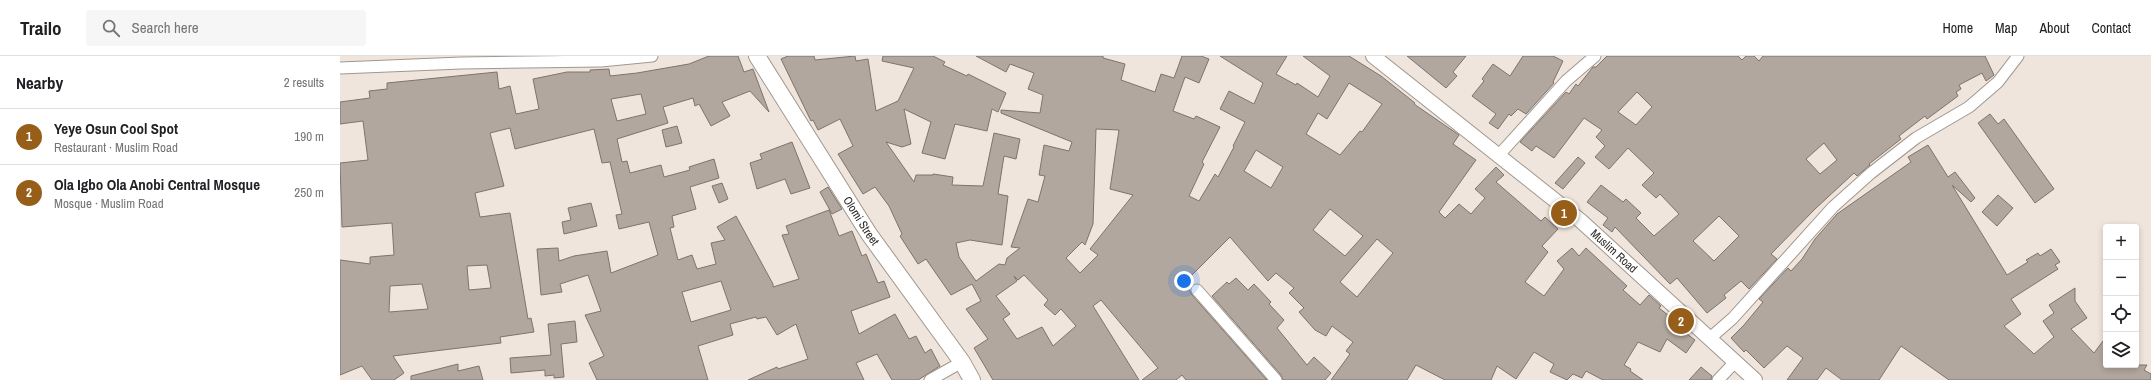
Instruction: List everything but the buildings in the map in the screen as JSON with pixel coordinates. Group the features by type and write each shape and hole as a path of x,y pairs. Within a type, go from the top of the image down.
{"main road":[{"name":"Olomi Street","path":"758,56 870,234 962,362 972,380"}],"street":[{"path":"340,68 461,62 601,60 652,56"},
{"name":"Muslim Road","path":"1373,56 1580,221 1755,380"},
{"path":"1499,155 1566,81 1595,56"},
{"path":"1709,339 1734,318 1833,207 1871,173 1916,138 1969,107 1998,82 2018,56"},
{"path":"1196,290 1276,380"},
{"path":"930,380 962,362"},
{"path":"1718,380 1735,362"}],"place":[{"name":"Yeye Osun Cool Spot","path":"1564,213"},
{"name":"Ola Igbo Ola Anobi Central Mosque","path":"1681,321"}]}
